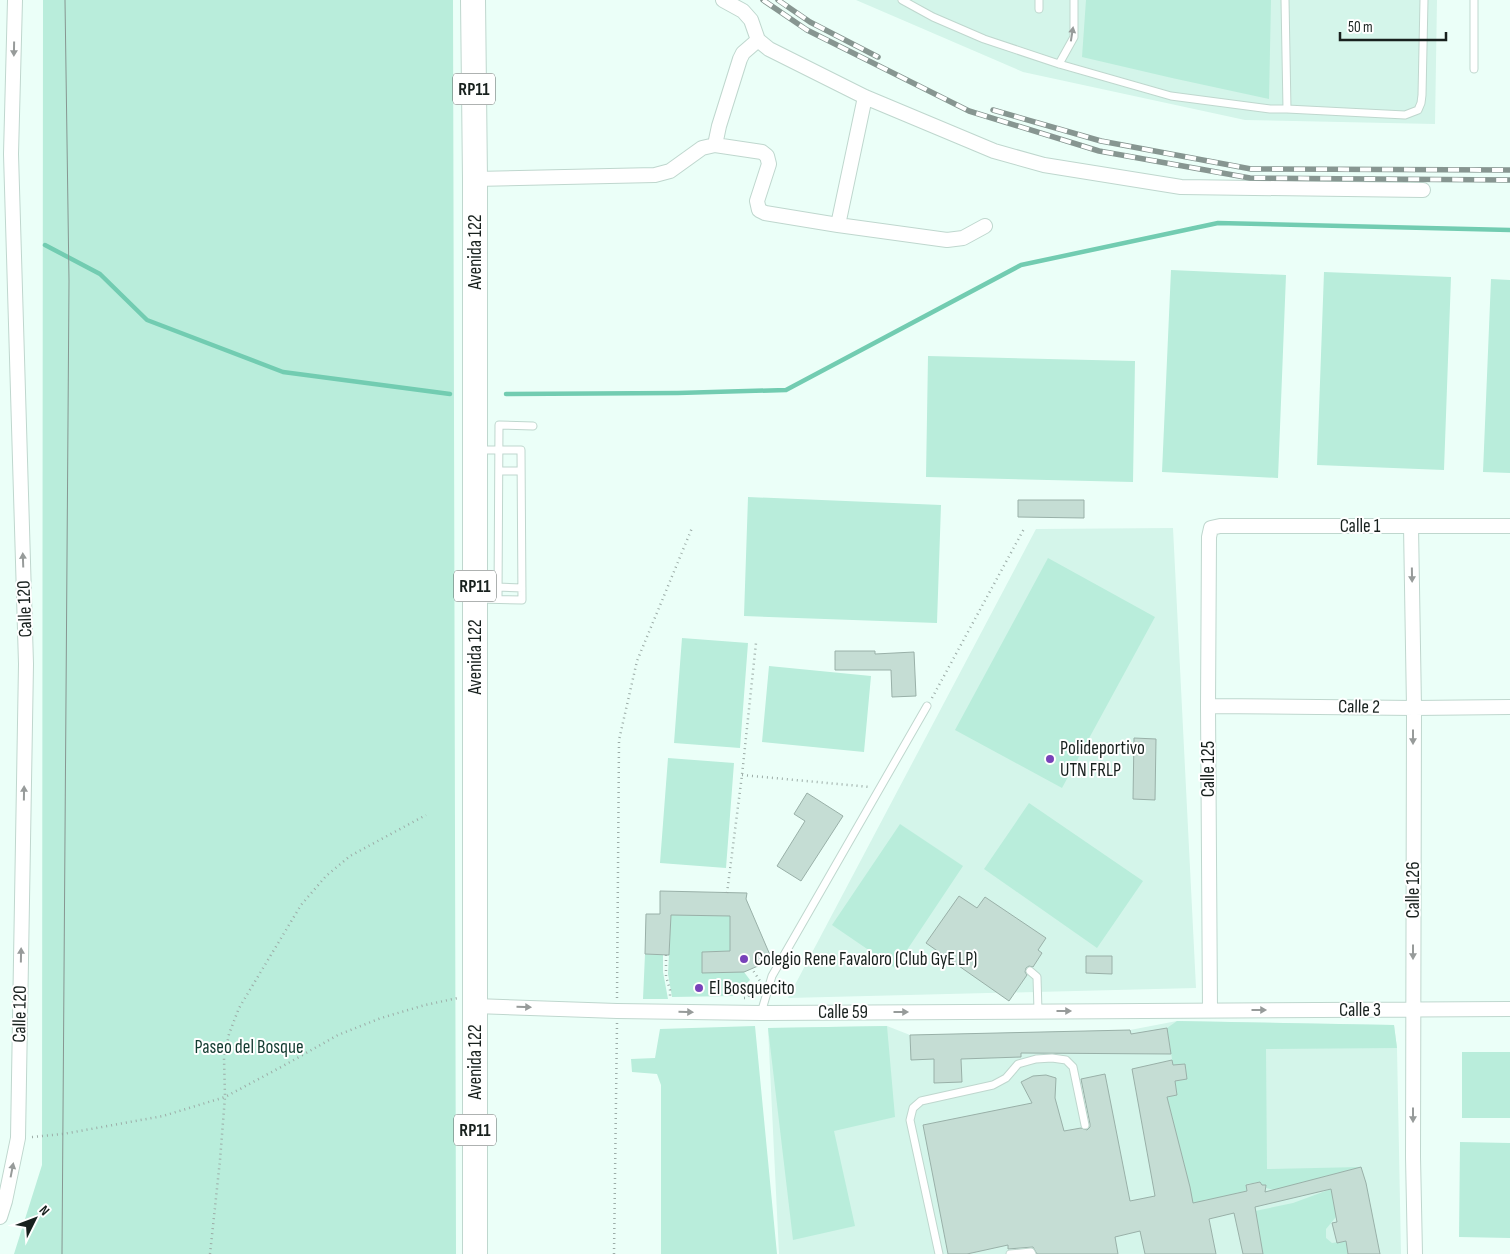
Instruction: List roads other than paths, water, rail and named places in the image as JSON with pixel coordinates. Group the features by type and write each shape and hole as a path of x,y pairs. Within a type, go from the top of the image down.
{"highway":[{"name":"Avenida 122","path":"473,0 475,450 487,599 475,1000 475,1254"}],"street":[{"name":"Calle 120","path":"0,1217 18,1138 26,664 6,175 11,154 15,0"},
{"path":"723,0 743,11 751,20 758,40 770,48 866,97 994,151 1044,165 1181,186 1423,190"},
{"path":"715,145 740,59 743,53 758,40"},
{"path":"838,225 866,97"},
{"path":"475,179 655,175 670,171 702,148 715,145 762,152 767,156 769,164 757,201 759,210 765,213 947,240 963,238 985,226"},
{"name":"Calle 1","path":"1211,528 1220,526 1510,526"},
{"name":"Calle 126","path":"1411,526 1414,708 1412,1010 1415,1254"},
{"name":"Calle 125","path":"1210,1010 1208,706 1209,537 1211,528"},
{"name":"Calle 2","path":"1208,706 1510,707"},
{"name":"Calle 59","path":"475,1000 617,1011 761,1013 1210,1010"},
{"name":"Calle 3","path":"1210,1010 1510,1009"}],"lane":[{"path":"902,0 934,17 984,39 1059,64 1172,96 1270,109 1405,114 1418,110 1421,103 1424,0"},
{"path":"1039,0 1039,9"},
{"path":"1059,64 1074,37 1074,0"},
{"path":"1286,0 1287,109"},
{"path":"1474,0 1474,69"},
{"path":"487,599 498,587 499,425 533,426"},
{"path":"475,450 521,450 522,600 487,599"},
{"path":"499,471 521,471"},
{"path":"498,587 522,588"},
{"path":"761,1013 772,976 927,706"},
{"path":"1030,971 1037,978 1038,1011"},
{"path":"939,1254 910,1120 913,1108 921,1101 993,1086 1006,1078 1018,1064 1036,1059 1052,1058 1066,1060 1072,1067 1085,1124"},
{"path":"1010,1254 1032,1252 1032,1254"}],"waterway":[{"path":"506,394 786,390 1021,265 1218,223 1510,230"},
{"path":"45,245 100,274 147,320 283,372 450,394"}],"tram line":[{"path":"62,1254 69,281 65,0"}],"railway":[{"path":"763,0 807,30 969,111 1099,151 1250,178 1510,180"},
{"path":"778,0 810,22 878,57"},
{"path":"993,110 1101,141 1251,169 1510,170"}],"place":[{"name":"Polideportivo UTN FRLP","path":"1050,759"},
{"name":"Colegio Rene Favaloro (Club GyE LP)","path":"744,959"},
{"name":"El Bosquecito","path":"699,988"}],"park label":[{"name":"Paseo del Bosque","path":"249,1047"}]}
